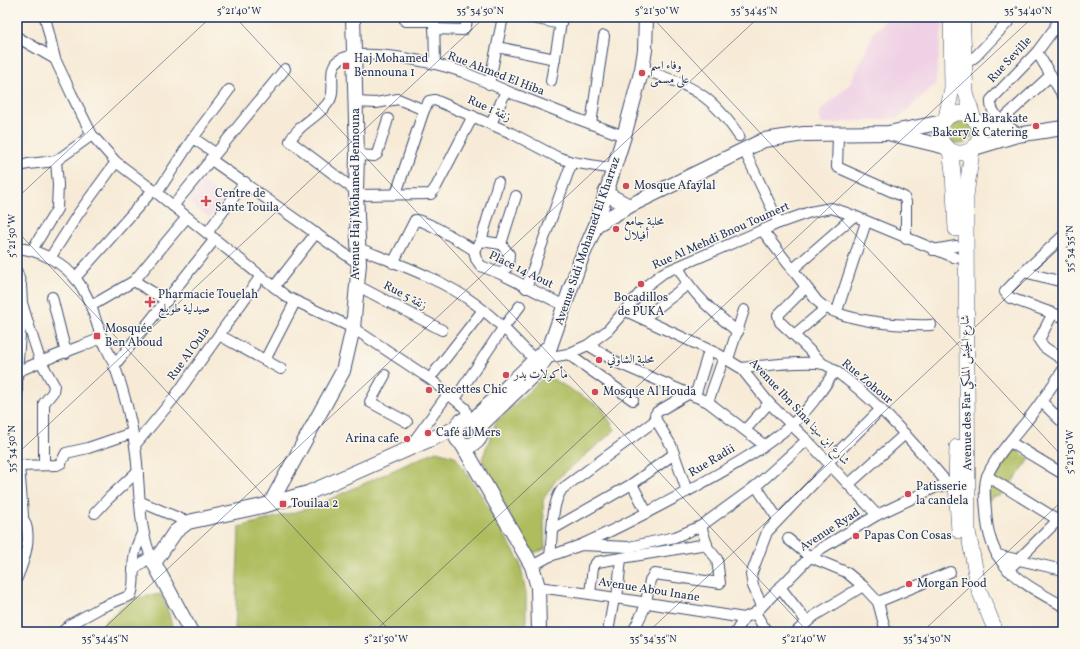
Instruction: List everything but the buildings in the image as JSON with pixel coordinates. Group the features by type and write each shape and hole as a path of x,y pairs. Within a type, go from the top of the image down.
{"main road":[{"path":"951,17 952,88 940,135 948,149 964,153 973,149 980,138 977,122 967,99 963,66 962,17"},
{"path":"944,120 957,112 963,112 977,122"},
{"name":"Avenue des Far شارع الجيش الملكي","path":"948,149 955,196 958,408 952,483 964,563 985,632"},
{"name":"Avenue des Far شارع الجيش الملكي","path":"973,149 966,196 968,531 979,590 996,632"}],"street":[{"path":"45,17 56,58 92,136 116,162 295,302 353,328 418,370 451,396 466,409 475,426 477,468"},
{"name":"Avenue Haj Mohamed Bennouna","path":"270,504 343,371 353,328 359,264 356,193 358,155 353,17"},
{"path":"405,21 434,22 461,31 465,29 467,17"},
{"path":"489,84 504,17"},
{"path":"528,17 561,21 551,81"},
{"name":"Avenue Sidi Mohamed El Kharraz","path":"459,437 461,422 475,426 537,371 542,354 565,306 581,259 596,225 605,193 614,170 642,69 645,50 646,17"},
{"name":"Rue Seville","path":"1018,135 992,109 990,102 993,96 1037,52 1054,29 1059,17"},
{"path":"963,66 976,56 1010,20"},
{"path":"434,22 435,64"},
{"path":"591,124 604,36"},
{"path":"17,37 56,58"},
{"path":"497,47 554,59"},
{"path":"1037,52 1063,96"},
{"path":"354,55 342,58 335,63 332,68 332,92 330,101 324,108 301,127 290,141 356,193 431,194 473,116"},
{"name":"Rue Ahmed El Hiba","path":"354,55 382,55 435,64 463,72 506,91 624,136"},
{"path":"173,206 212,156 254,108 285,68"},
{"path":"642,69 695,89 722,112 739,136"},
{"path":"1002,120 1051,75"},
{"path":"75,278 155,191 229,90"},
{"path":"491,124 506,91"},
{"path":"355,102 376,103 398,99 424,110 396,194"},
{"name":"Rue 1 زنقة","path":"424,110 429,101 435,100 491,124 557,157 572,162 614,170"},
{"path":"358,155 376,155 388,119"},
{"path":"596,225 629,206 758,142 771,138 804,134 838,135 888,133 944,120"},
{"path":"977,122 1018,135"},
{"path":"973,149 1018,135 1063,128"},
{"path":"888,133 948,149"},
{"path":"838,135 837,167 904,197 906,202 906,239"},
{"path":"17,167 28,164 56,161 92,136"},
{"path":"193,138 212,156 245,182 359,264"},
{"path":"744,150 779,223"},
{"path":"32,250 57,209 58,185 56,161"},
{"path":"50,258 78,214 116,162"},
{"path":"526,288 572,162"},
{"path":"114,366 167,301 245,182"},
{"path":"393,263 415,220 420,221 474,250 480,240 498,182"},
{"path":"605,193 629,206"},
{"path":"501,244 516,196"},
{"name":"Rue Al Mehdi Bnou Toumert","path":"542,354 568,354 588,345 608,330 653,279 762,230 823,208 831,208 854,216 933,250 956,252"},
{"path":"792,270 854,216"},
{"path":"91,306 134,281 186,217"},
{"path":"837,311 866,222"},
{"path":"762,230 817,301 826,308 860,319 908,326 931,325"},
{"path":"274,287 316,233"},
{"path":"1062,237 1024,272 1008,288 1006,293 1010,298 1063,317"},
{"path":"480,240 501,244 509,254 508,266 502,274"},
{"path":"17,248 32,250 50,258 75,278 91,306 126,402 135,445 143,531 153,559 191,632"},
{"path":"358,248 464,296 484,310 503,328 542,354"},
{"name":"Place 14 Aout","path":"474,250 476,259 481,266 502,274 526,288 565,306"},
{"path":"678,268 687,285 703,302 738,332"},
{"path":"17,272 22,303 40,360 54,388 53,392 44,403 44,465"},
{"path":"1024,272 1063,282"},
{"name":"Rue Al Oula","path":"135,445 174,398 261,276"},
{"path":"134,281 167,301"},
{"name":"Rue 5 زنقة","path":"356,285 442,330"},
{"path":"648,315 687,285"},
{"path":"806,287 778,316 780,322 823,364"},
{"path":"52,297 66,353"},
{"path":"265,360 295,302"},
{"path":"17,414 17,372 22,303"},
{"path":"408,450 520,306"},
{"path":"794,335 826,308"},
{"path":"434,373 484,310"},
{"path":"708,402 738,332 744,310"},
{"name":"Avenue Ibn Sina شارع ابن سينا","path":"626,311 726,358 740,368 769,403 807,440 877,515"},
{"path":"1053,313 1039,340 1044,347 1063,360"},
{"path":"219,335 281,369"},
{"path":"17,372 40,360 66,353 102,338"},
{"path":"588,345 618,362 708,402 764,445"},
{"path":"687,491 668,439 654,414 691,395 709,351"},
{"path":"568,354 633,400"},
{"name":"Rue Zohour","path":"740,368 775,365 823,364 835,371 881,409 952,483"},
{"path":"1063,370 1058,385 1042,402 998,457 987,476 985,494 986,523 997,555 1008,570 1018,580 1063,606"},
{"name":"Rue Radii","path":"532,566 550,556 581,545 646,513 721,473 792,425 817,398 835,371"},
{"path":"385,375 370,402 408,422"},
{"path":"1042,402 1063,423"},
{"path":"745,430 769,403"},
{"path":"767,632 758,609 751,575 767,532 778,518 881,409"},
{"path":"550,556 557,499 562,489 656,420"},
{"path":"133,570 153,559 175,532 188,522 270,504 308,493 427,441 459,437 472,444 475,426"},
{"path":"17,578 24,558 27,538 26,524 20,518 18,466 57,466 61,463 68,452 88,448 132,432"},
{"path":"849,484 905,434"},
{"path":"459,437 532,566 538,587 539,632"},
{"path":"581,545 629,547 675,536 701,526 756,486 807,440"},
{"path":"1010,442 1063,474"},
{"path":"553,529 632,484 674,454"},
{"path":"95,513 138,471"},
{"path":"987,476 1060,521 1008,570"},
{"name":"Avenue Ryad","path":"758,609 810,557 877,515 934,488 952,483"},
{"path":"632,484 646,513"},
{"path":"756,486 778,518"},
{"path":"141,502 188,522"},
{"path":"633,632 647,600 650,580 654,574 720,583 717,559 706,544 701,526"},
{"path":"62,632 71,624 100,608 130,596 134,582 133,570 135,549 143,531"},
{"path":"788,538 810,557 846,572 863,586 878,602 886,632"},
{"path":"590,594 593,565 597,562 706,544"},
{"path":"997,555 1063,570"},
{"path":"608,632 616,598 621,558"},
{"path":"878,602 950,572"},
{"path":"796,632 814,616 863,586"},
{"name":"Avenue Abou Inane","path":"538,587 616,598 647,600 744,618"},
{"path":"780,587 807,622"},
{"path":"736,632 744,618 758,609"}],"shaded area":[{"path":"888,17 944,17 935,85 898,118 821,124 819,112 850,84 875,31"},
{"name":"Centre de Sante Touila","path":"203,182 224,200 209,218 188,201"}],"green space":[{"path":"960,118 969,122 973,131 969,140 960,144 951,140 947,131 951,122"},
{"path":"546,375 602,408 615,430 556,480 543,500 545,549 534,553 516,527 482,459 496,422"},
{"path":"1011,447 1030,459 1001,496 992,497 986,504 992,473"},
{"path":"436,451 455,456 481,495 520,562 526,594 526,632 235,632 239,527 310,508"},
{"path":"161,594 169,614 173,632 92,632 134,598"}],"place":[{"name":"Haj Mohamed Bennouna 1","path":"346,66"},
{"name":"وفاء اسم على مسمى","path":"642,73"},
{"name":"AL Barakate Bakery & Catering","path":"1036,126"},
{"name":"Mosque Afaylal","path":"626,186"},
{"name":"Centre de Sante Touila","path":"206,201"},
{"name":"محلبة جامع أفيلال","path":"616,229"},
{"name":"Bocadillos de PUKA","path":"641,284"},
{"name":"Pharmacie Touelah صيدلية طويلع","path":"150,302"},
{"name":"Mosquée Ben Aboud","path":"97,336"},
{"name":"محلبة الشاوني","path":"599,360"},
{"name":"مأكولات بدر","path":"506,375"},
{"name":"Recettes Chic","path":"429,390"},
{"name":"Mosque Al Houda","path":"595,392"},
{"name":"Café al Mers","path":"428,433"},
{"name":"Arina cafe","path":"407,439"},
{"name":"Patisserie la candela","path":"908,494"},
{"name":"Touilaa 2","path":"283,504"},
{"name":"Papas Con Cosas","path":"856,536"},
{"name":"Morgan Food","path":"909,584"}]}
